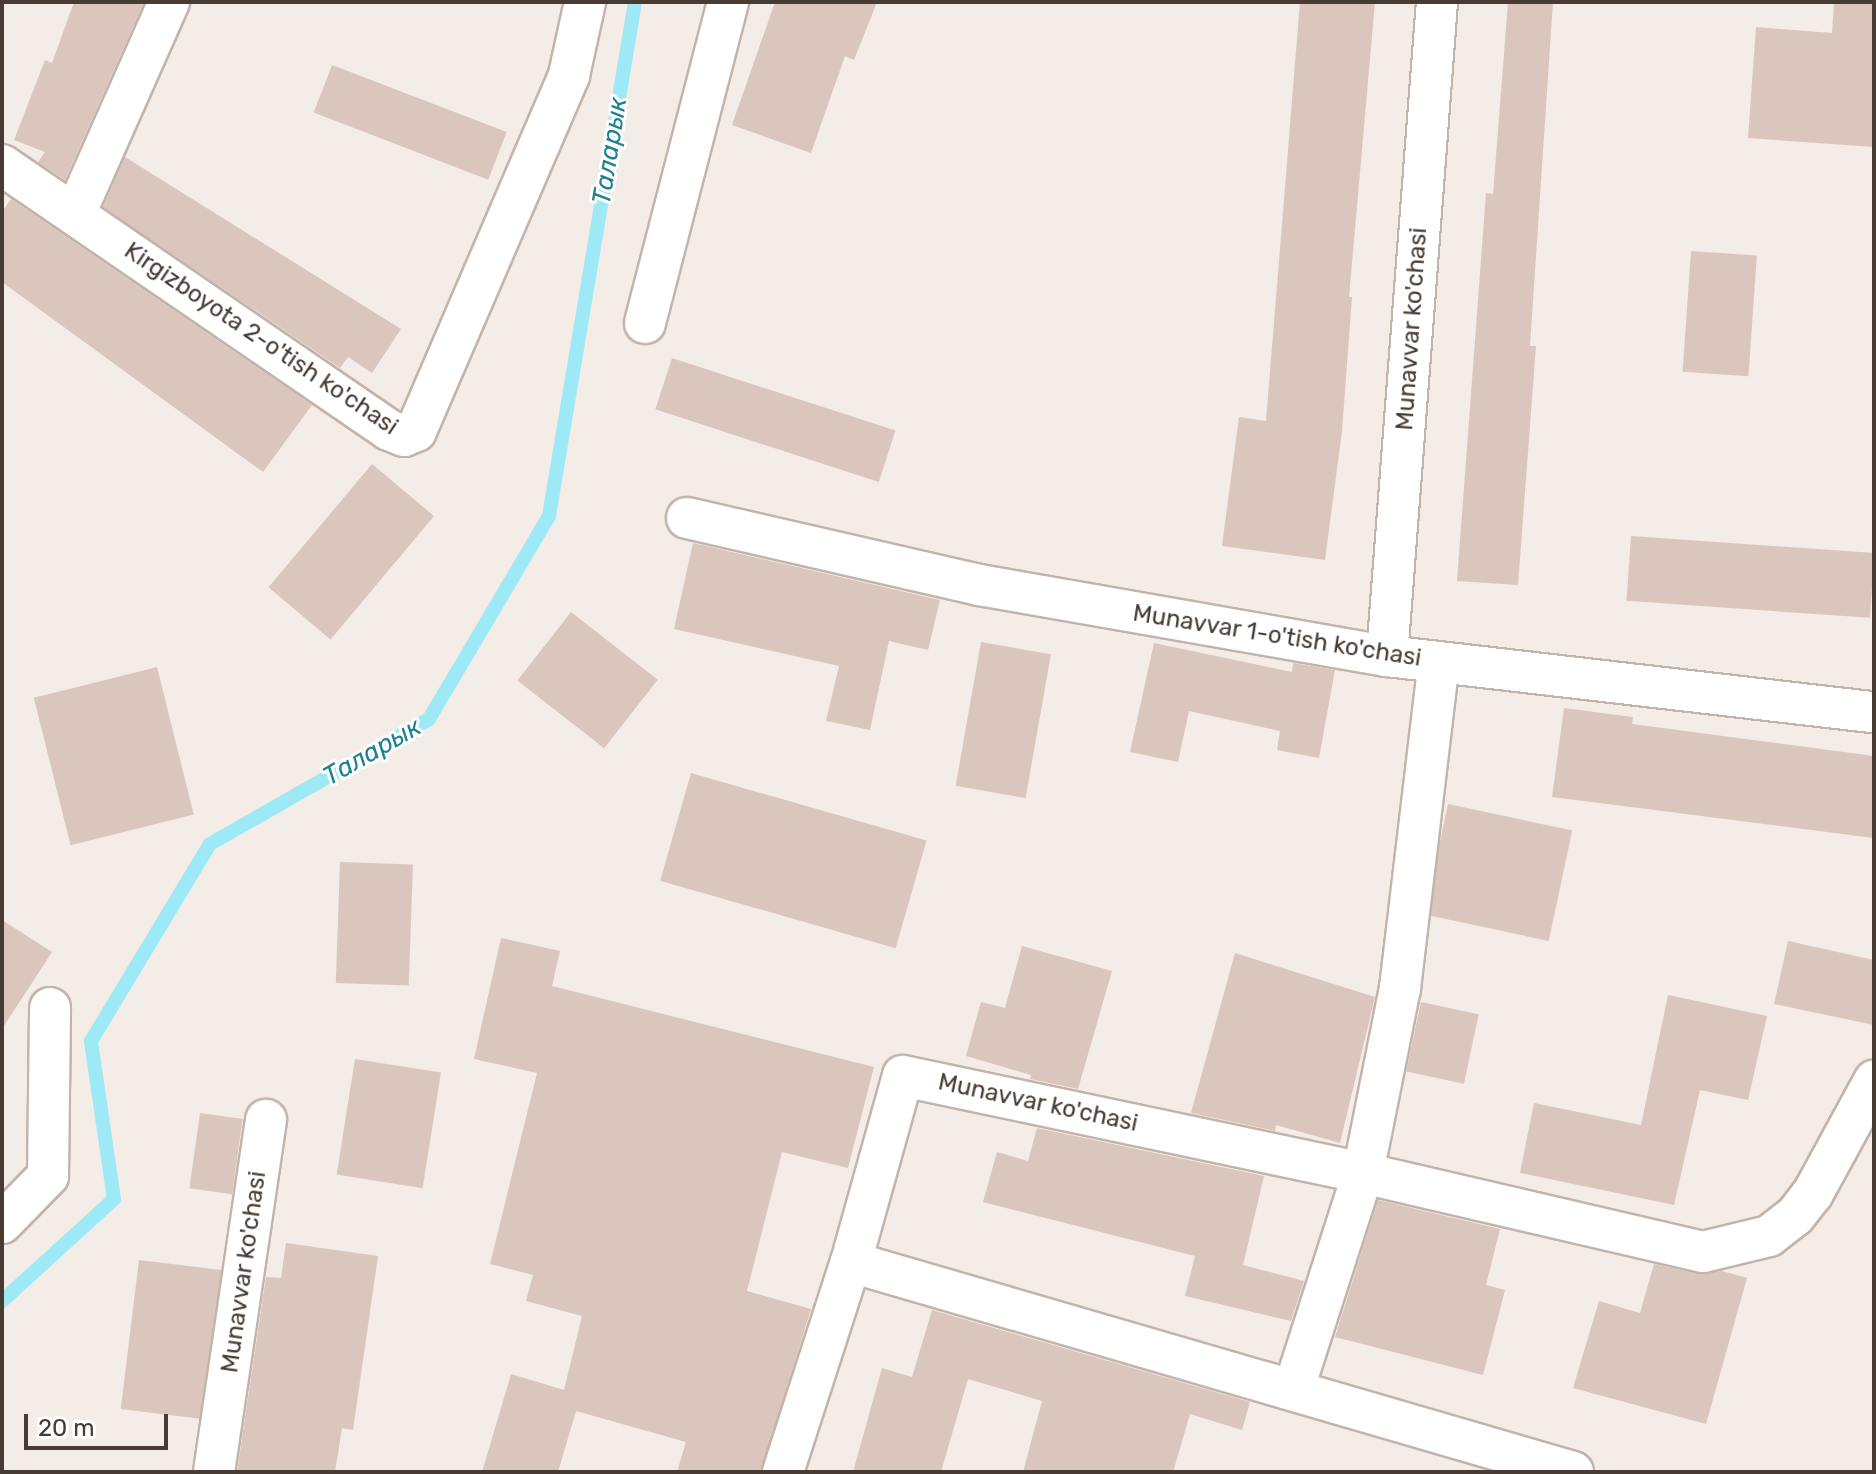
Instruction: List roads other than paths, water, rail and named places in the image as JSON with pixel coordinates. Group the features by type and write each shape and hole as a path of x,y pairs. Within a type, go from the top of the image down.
{"street":[{"path":"75,214 169,2"},
{"name":"Kirgizboyota 2-o'tish ko'chasi","path":"2,165 389,430 404,436 416,431 569,75 585,2"},
{"path":"645,323 728,2"},
{"name":"Munavvar ko'chasi","path":"1387,656 1437,2"},
{"name":"Munavvar 1-o'tish ko'chasi","path":"687,518 979,585 1387,656 1874,712"},
{"path":"1294,1388 1363,1173 1400,988 1439,662"},
{"path":"2,1223 48,1176 50,1008"},
{"name":"Munavvar ko'chasi","path":"783,1472 851,1262 903,1076 1363,1173 1703,1252 1769,1236 1795,1216 1813,1193 1874,1081"},
{"name":"Munavvar ko'chasi","path":"214,1472 266,1120"},
{"path":"851,1262 1294,1388 1573,1472"}],"waterway":[{"name":"Таларык","path":"2,1301 114,1199 91,1041 210,844 429,719 549,516 635,2"}]}
